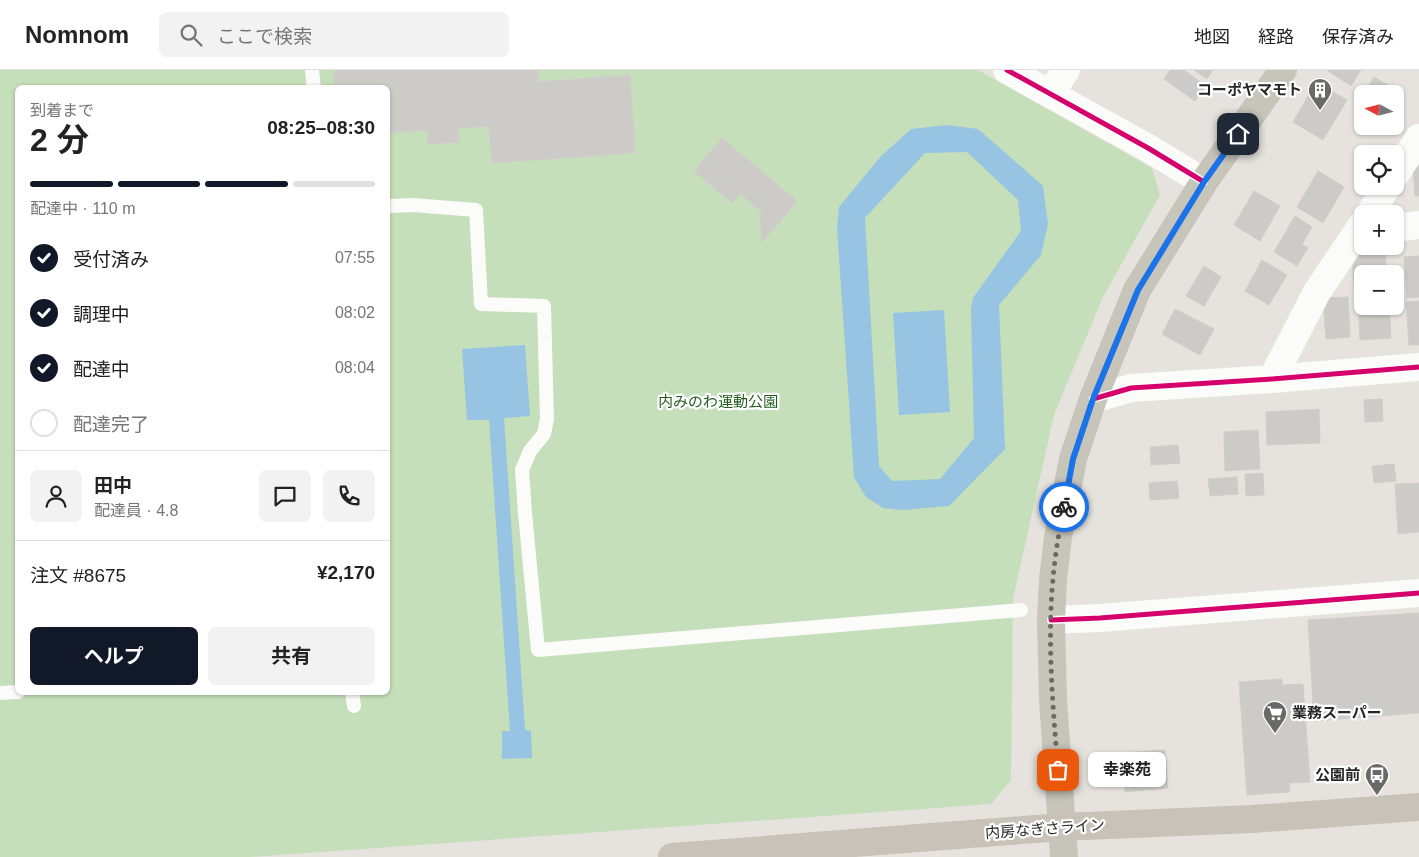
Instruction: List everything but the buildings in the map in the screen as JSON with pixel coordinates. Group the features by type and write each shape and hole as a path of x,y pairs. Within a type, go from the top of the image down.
{"highway":[{"name":"内房なぎさライン","path":"672,857 1062,827 1252,819 1419,807"}],"main road":[{"path":"1064,857 1053,700 1051,620 1058,536 1073,459 1093,399 1138,290 1204,182 1284,70"}],"street":[{"path":"1007,70 1148,148 1204,182"},
{"path":"1050,94 1066,70"},
{"path":"1404,160 1419,138"},
{"path":"1404,227 1419,225"},
{"path":"1272,379 1317,292 1354,238"},
{"path":"1093,399 1131,388 1419,367"},
{"path":"1051,620 1100,618 1419,593"}],"lane":[{"path":"312,70 314,85"},
{"path":"390,206 413,205 476,210 481,304 544,306 547,419 544,434 530,451 522,470 538,650 1021,610"},
{"path":"0,693 15,692"}],"green space":[{"name":"内みのわ運動公園","path":"0,70 978,70 1152,168 1160,195 1102,299 1054,415 1013,599 1011,780 991,804 250,857 0,857"}],"water":[{"path":"947,125 978,129 1043,186 1048,224 1041,255 999,305 1005,449 949,506 903,510 883,508 866,497 854,477 837,228 839,207 881,156 911,129","holes":["967,152 1018,200 1021,231 973,298 971,309 974,438 940,479 892,481 879,466 865,218 925,153"]},
{"path":"944,310 950,412 899,415 893,313"},
{"path":"525,345 530,416 504,418 525,730 531,731 532,758 502,759 502,731 510,731 489,420 467,420 462,349"}],"cycle path":[{"path":"1007,70 1148,148 1204,182"},
{"path":"1093,399 1131,388 1419,367"},
{"path":"1051,620 1100,618 1419,593"}],"way so far":[{"path":"1058,770 1053,700 1051,620 1053,579 1058,536 1064,507"}],"place":[{"name":"コーポヤマモト","path":"1320,111"},
{"name":"業務スーパー","path":"1275,734"},
{"name":"幸楽苑","path":"1058,770"},
{"name":"公園前","path":"1377,796"}],"route":[{"path":"1064,507 1073,459 1093,399 1138,290 1204,182 1238,134"}]}
